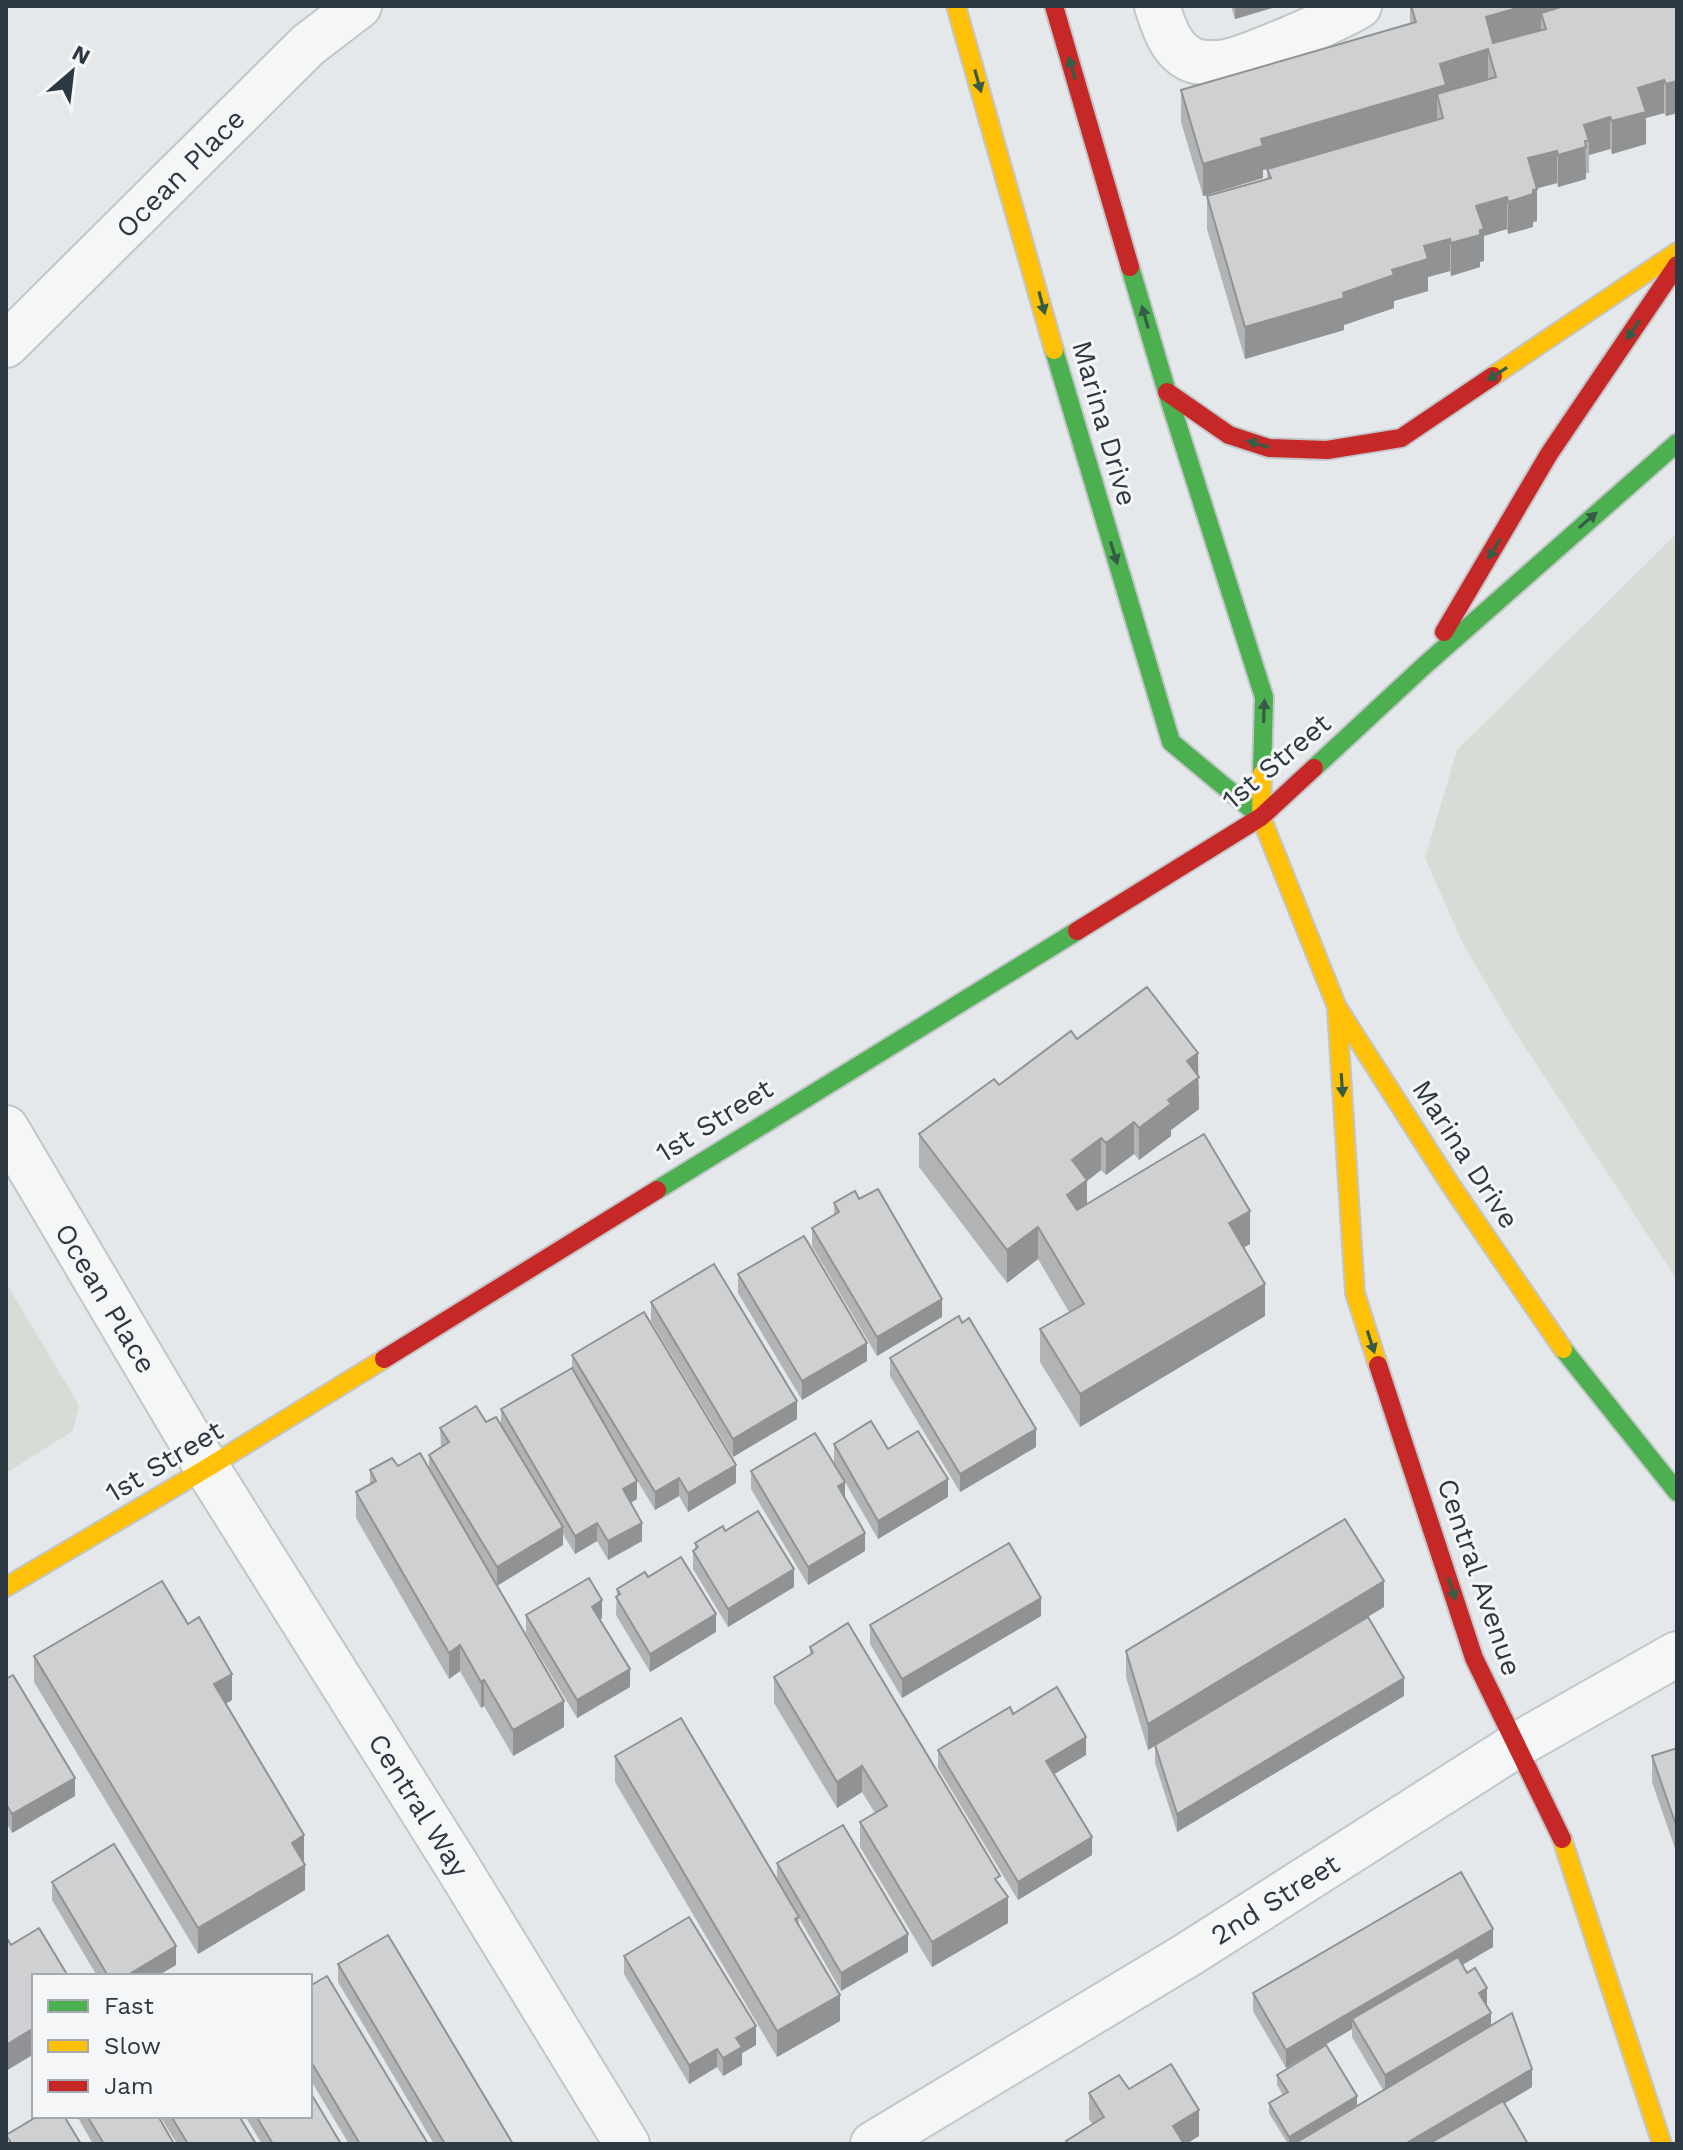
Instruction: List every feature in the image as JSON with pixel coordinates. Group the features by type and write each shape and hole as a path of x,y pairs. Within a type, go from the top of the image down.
{"main road":[{"name":"Marina Drive","path":"956,6 1076,428 1171,742 1261,817"},
{"name":"Marina Drive","path":"1054,6 1167,392 1264,697 1261,817 1337,1007 1450,1184 1562,1348 1677,1492"},
{"path":"1167,392 1229,435 1269,448 1327,450 1401,438 1677,252"},
{"name":"1st Street","path":"1425,665 1549,454 1677,265"},
{"name":"1st Street","path":"6,1587 207,1468 1261,817 1425,665 1677,443"},
{"name":"Central Avenue","path":"1337,1007 1355,1293 1474,1658 1562,1839 1662,2144"}],"street":[{"name":"Ocean Place","path":"6,345 308,45 359,6"},
{"path":"1157,6 1174,47 1193,60 1221,63 1359,6"},
{"name":"Ocean Place","path":"6,1128 207,1468"},
{"name":"Central Way","path":"207,1468 627,2144"},
{"name":"2nd Street","path":"873,2144 1189,1954 1515,1746 1677,1654"}],"shaded area":[{"path":"1677,533 1677,1280 1510,1024 1463,944 1425,858 1457,750"},
{"path":"6,1283 79,1405 73,1431 6,1473"}],"building":[{"path":"1411,6 1524,6 1486,17 1493,43 1546,29 1541,13 1564,6 1677,6 1677,81 1666,84 1664,80 1638,88 1646,112 1612,121 1610,117 1584,125 1589,141 1585,141 1586,147 1558,155 1557,151 1528,158 1537,189 1533,190 1533,194 1508,202 1507,197 1476,206 1484,229 1480,230 1480,235 1424,246 1428,259 1392,270 1394,275 1343,293 1344,298 1245,327 1207,196 1271,178 1267,169 1443,118 1437,94 1496,77 1488,49 1440,64 1446,85 1261,139 1263,146 1203,164 1181,90 1416,22"},
{"path":"1147,987 1198,1053 1187,1061 1199,1077 1168,1100 1171,1104 1139,1128 1134,1122 1106,1143 1101,1138 1072,1160 1087,1180 1067,1195 1077,1210 1204,1134 1250,1211 1229,1223 1265,1284 1080,1394 1040,1329 1084,1304 1038,1227 1007,1250 919,1134 994,1079 999,1085 1071,1031 1077,1039"},
{"path":"878,1189 942,1299 877,1337 812,1228 839,1212 834,1203 855,1191 859,1199"},
{"path":"804,1236 867,1343 802,1381 738,1274"},
{"path":"714,1264 797,1401 733,1439 651,1302"},
{"path":"644,1312 736,1465 688,1493 679,1478 655,1492 572,1355"},
{"path":"959,1316 962,1323 969,1318 1036,1429 960,1474 890,1358"},
{"path":"572,1368 637,1481 623,1489 642,1523 608,1541 597,1523 575,1536 501,1409"},
{"path":"476,1406 486,1422 496,1417 563,1527 497,1567 429,1455 449,1442 440,1428"},
{"path":"871,1421 888,1449 918,1431 948,1479 878,1521 834,1444"},
{"path":"815,1433 845,1482 838,1486 865,1533 808,1567 751,1471"},
{"path":"420,1453 564,1701 513,1730 460,1645 449,1653 356,1492 376,1481 370,1470 392,1458 398,1466"},
{"path":"758,1511 794,1569 728,1609 693,1551 698,1547 695,1543 723,1526 725,1531"},
{"path":"1345,1519 1384,1581 1148,1724 1126,1651"},
{"path":"1009,1543 1041,1598 902,1679 870,1625"},
{"path":"681,1557 716,1614 650,1654 616,1597 620,1594 617,1589 645,1572 648,1577"},
{"path":"589,1578 602,1600 592,1607 630,1669 577,1700 526,1615"},
{"path":"162,1581 188,1624 199,1617 232,1674 214,1684 304,1835 292,1843 305,1865 198,1928 34,1656"},
{"path":"1368,1617 1404,1678 1177,1814 1155,1745"},
{"path":"848,1623 1000,1876 995,1879 1008,1897 932,1942 860,1822 887,1806 862,1766 837,1782 774,1677 813,1653 810,1647"},
{"path":"13,1675 75,1778 12,1814 6,1804 6,1679"},
{"path":"1057,1687 1086,1737 1046,1761 1092,1837 1018,1882 938,1750 1010,1707 1013,1714"},
{"path":"681,1718 799,1917 795,1919 840,1995 777,2031 615,1756"},
{"path":"1677,1748 1677,1828 1652,1756"},
{"path":"843,1825 908,1934 841,1973 777,1863"},
{"path":"114,1844 176,1946 129,1974 107,1974 52,1882"},
{"path":"1461,1872 1493,1929 1286,2050 1253,1993"},
{"path":"689,1917 756,2026 736,2038 742,2047 723,2058 717,2049 689,2065 624,1956"},
{"path":"39,1928 67,1974 32,1974 32,2029 6,2045 6,1937 11,1945"},
{"path":"388,1935 513,2144 445,2144 338,1964"},
{"path":"1458,1957 1467,1973 1475,1968 1487,1988 1479,1993 1491,2013 1385,2075 1352,2019"},
{"path":"327,1976 428,2144 360,2144 312,2063 312,1985"},
{"path":"1512,2013 1532,2069 1405,2144 1294,2144"},
{"path":"1326,2045 1357,2096 1289,2137 1269,2103 1288,2092 1277,2075"},
{"path":"1171,2064 1199,2110 1173,2126 1184,2144 1068,2144 1066,2141 1104,2117 1089,2093 1119,2075 1129,2089"},
{"path":"312,2095 341,2144 273,2144 257,2118 312,2118"},
{"path":"1503,2101 1528,2144 1429,2144"},
{"path":"35,2118 65,2118 81,2144 12,2144 6,2135"},
{"path":"88,2118 159,2118 174,2144 104,2144"},
{"path":"172,2118 240,2118 256,2144 188,2144"}],"traffic: fast":[{"path":"1130,267 1264,697 1262,774"},
{"path":"1054,350 1171,742 1261,817"},
{"path":"1314,768 1425,665 1677,443"},
{"path":"657,1190 1077,931"},
{"path":"1563,1349 1677,1492"}],"traffic: slow":[{"path":"956,6 1054,350"},
{"path":"1493,376 1677,252"},
{"path":"1262,774 1261,817 1337,1007 1450,1184 1563,1349"},
{"path":"1337,1010 1355,1293 1378,1365"},
{"path":"6,1587 384,1359"},
{"path":"1562,1839 1662,2144"}],"traffic: jam":[{"path":"1054,6 1130,267"},
{"path":"1444,632 1549,454 1677,265"},
{"path":"1167,392 1229,435 1269,448 1327,450 1401,438 1493,376"},
{"path":"1077,931 1261,817 1314,768"},
{"path":"384,1359 657,1190"},
{"path":"1378,1365 1474,1658 1562,1839"}]}
